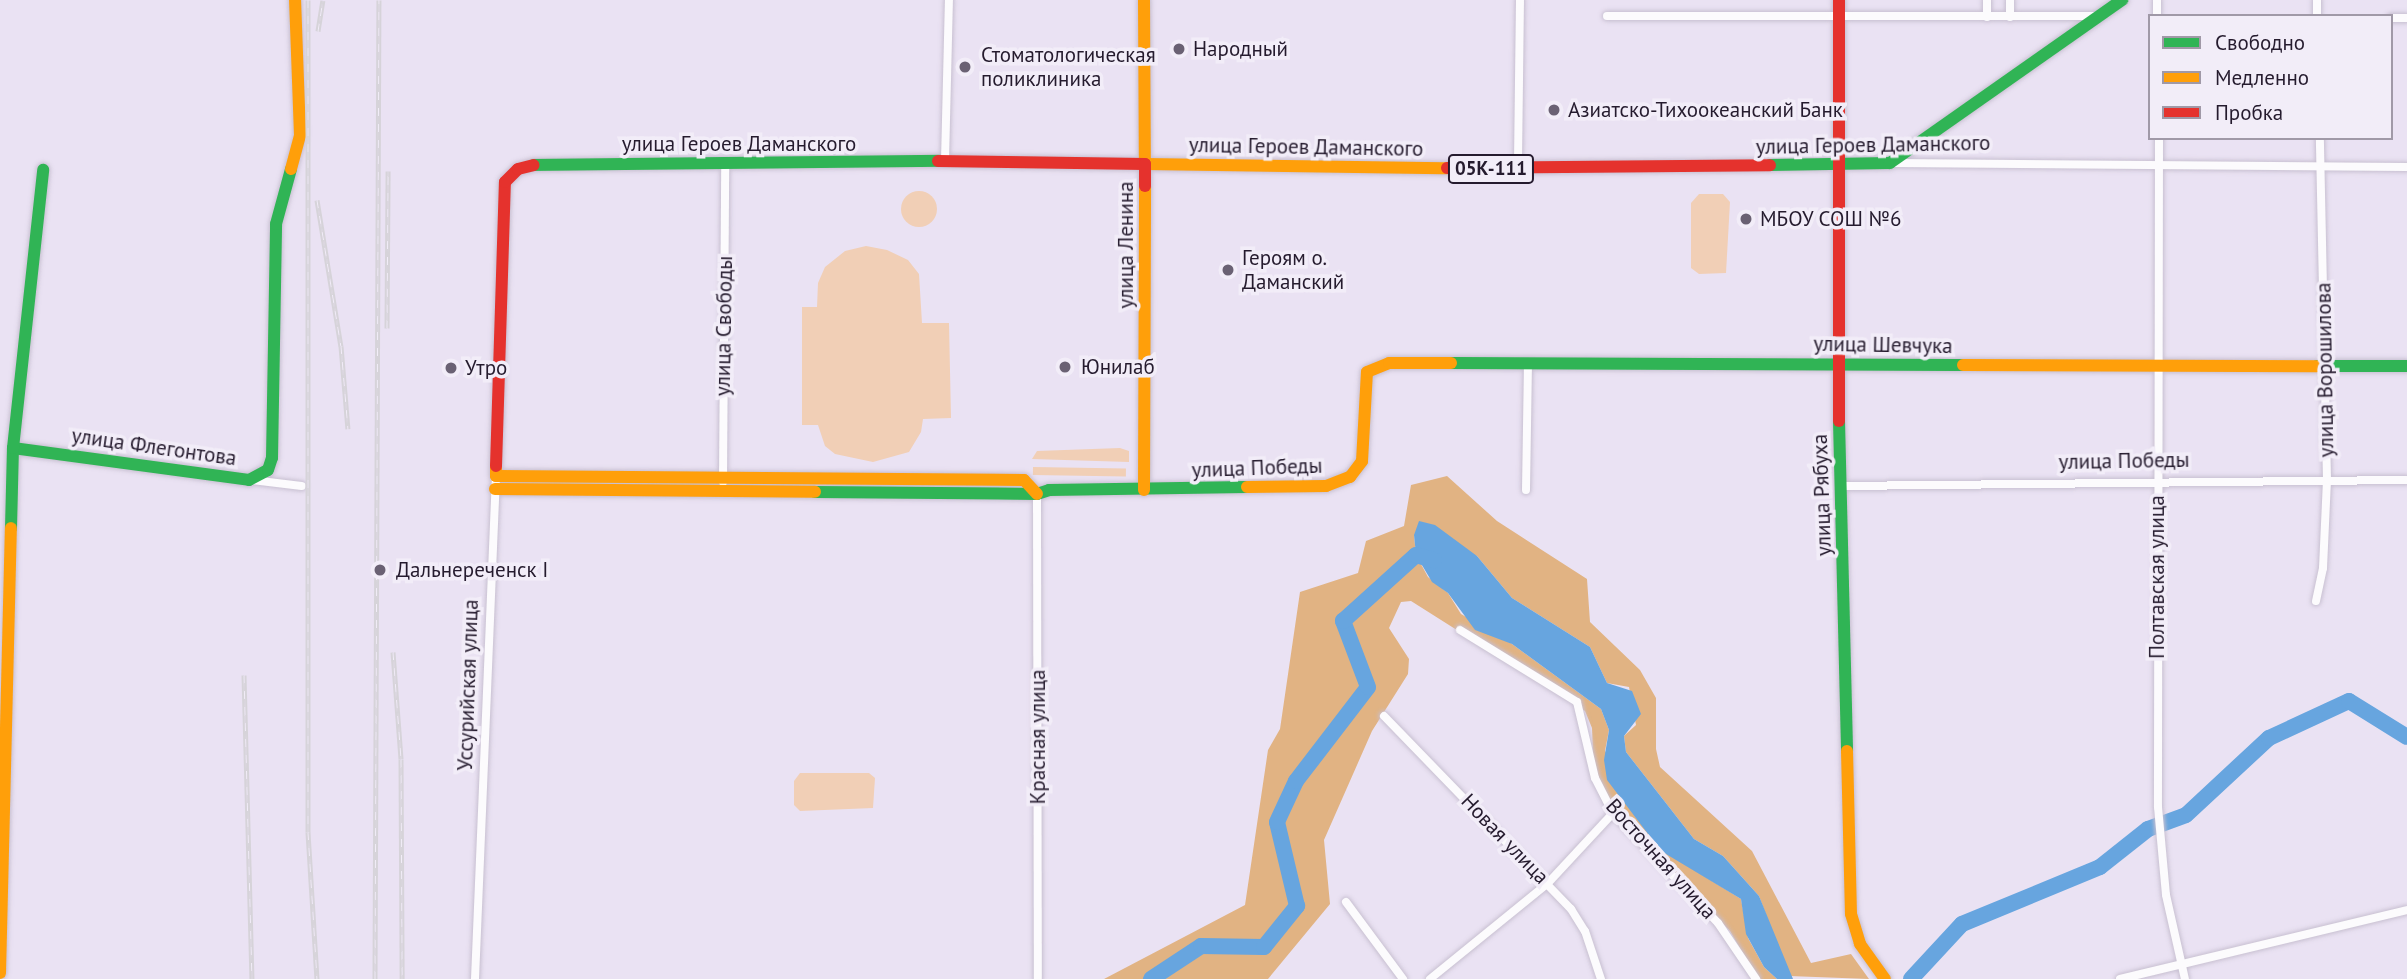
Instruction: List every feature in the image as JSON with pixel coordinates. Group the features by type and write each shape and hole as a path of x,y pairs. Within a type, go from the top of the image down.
{"main road":[{"path":"249,480 264,474 272,458 276,224 300,135 295,0"},
{"name":"улица Ленина","path":"1144,0 1144,490"},
{"name":"улица Рябуха","path":"1839,0 1836,165 1851,914 1860,944 1885,979"},
{"path":"1890,163 2122,0"},
{"name":"улица Героев Даманского","path":"505,182 518,169 534,165 945,161 1490,169 1890,163"},
{"path":"0,972 7,447 43,170"},
{"name":"Уссурийская улица","path":"495,482 505,182"},
{"name":"улица Шевчука","path":"1366,377 1374,365 1389,363 1841,363 2156,368 2407,366"},
{"name":"улица Победы","path":"495,482 723,482 1037,494 1049,490 1297,489 1346,480 1364,453 1366,377"},
{"name":"улица Флегонтова","path":"7,447 249,480"}],"street":[{"path":"945,161 949,0"},
{"path":"1517,162 1520,0"},
{"path":"1987,0 1987,17"},
{"path":"2010,0 2010,17"},
{"path":"1606,16 2102,16"},
{"name":"Полтавская улица","path":"2159,140 2156,368 2158,807 2180,964"},
{"name":"улица Ворошилова","path":"2316,601 2323,568 2327,480 2320,140"},
{"name":"улица Свободы","path":"723,482 725,163"},
{"name":"улица Героев Даманского","path":"1890,163 2407,167"},
{"path":"1527,490 1528,365"},
{"name":"улица Победы","path":"1841,486 2157,479 2407,480"},
{"name":"улица Флегонтова","path":"249,480 302,486"},
{"name":"Уссурийская улица","path":"475,979 495,482"},
{"name":"Красная улица","path":"1037,494 1038,979"},
{"name":"Восточная улица","path":"1460,630 1577,702 1595,778 1613,813 1718,923 1756,979"},
{"name":"Новая улица","path":"1384,716 1548,883 1581,922 1601,979"},
{"path":"1430,979 1548,883 1613,813"},
{"path":"1346,902 1404,979"},
{"path":"2119,979 2407,909"},
{"path":"2180,964 2185,979"}],"shaded area":[{"path":"919,191 932,196 937,209 932,222 919,227 906,222 901,209 906,196"},
{"path":"1699,194 1723,194 1730,202 1726,273 1699,274 1691,268 1691,203"},
{"path":"866,246 887,250 908,260 919,274 922,323 949,323 951,418 923,419 921,432 909,452 873,462 835,454 825,446 818,425 802,425 802,307 817,307 818,283 825,267 845,251"},
{"path":"1120,448 1129,451 1129,462 1032,459 1037,451"},
{"path":"1033,467 1126,469 1126,477 1033,475"},
{"path":"1447,476 1497,521 1587,579 1590,622 1640,670 1656,698 1656,749 1660,767 1752,851 1811,963 1851,954 1869,979 1789,976 1759,896 1723,856 1694,839 1626,752 1624,736 1636,725 1629,687 1607,683 1590,647 1512,598 1477,556 1414,535 1416,555 1428,577 1448,593 1461,614 1512,644 1601,709 1609,730 1605,751 1683,863 1741,899 1748,938 1764,967 1777,979 1758,979 1730,931 1612,809 1594,779 1592,728 1585,711 1411,601 1401,602 1389,628 1409,659 1408,674 1372,731 1324,840 1330,904 1268,979 1104,979 1245,905 1268,750 1280,729 1300,592 1358,573 1366,541 1404,526 1411,485"},
{"path":"800,773 869,773 875,778 873,808 800,811 794,805 794,781"}],"water":[{"path":"1419,521 1435,525 1477,556 1512,598 1590,647 1607,683 1632,691 1641,714 1624,736 1626,752 1694,839 1723,856 1759,896 1793,979 1777,979 1764,967 1746,934 1741,899 1661,851 1607,780 1604,760 1609,730 1601,709 1512,644 1475,630 1448,593 1432,582 1416,555 1414,535"}],"waterway":[{"path":"1151,979 1201,946 1264,947 1297,906 1277,822 1296,781 1368,687 1343,621 1416,555 1434,560"},
{"path":"1911,979 1962,924 2100,867 2148,829 2186,815 2269,738 2349,701 2407,737"}],"railway":[{"path":"308,0 308,832 317,979"},
{"path":"318,31 323,0"},
{"path":"375,979 379,0"},
{"path":"387,328 388,171"},
{"path":"317,200 341,346 348,429"},
{"path":"393,652 401,759 402,979"},
{"path":"244,675 252,979"}],"traffic: fast":[{"path":"1770,165 1890,163 2122,0"},
{"path":"534,165 938,161"},
{"path":"13,448 249,480 268,470 272,458 276,224 291,169"},
{"path":"11,528 13,448 43,170"},
{"path":"1451,363 1963,365"},
{"path":"2317,366 2407,366"},
{"path":"1839,421 1847,751"},
{"path":"815,492 1037,494 1049,490 1247,487"}],"traffic: slow":[{"path":"291,169 300,135 295,0"},
{"path":"1144,0 1145,164 1447,168"},
{"path":"1144,490 1145,186"},
{"path":"1247,487 1326,486 1350,477 1362,461 1367,372 1389,363 1451,363"},
{"path":"1963,365 2317,366"},
{"path":"496,466 496,476 1024,480 1037,494"},
{"path":"495,489 815,492"},
{"path":"0,973 11,528"},
{"path":"1847,751 1851,914 1860,944 1885,979"}],"traffic: jam":[{"path":"1839,0 1839,421"},
{"path":"938,161 1145,164 1145,186"},
{"path":"496,466 505,182 518,169 534,165"},
{"path":"1447,168 1770,165"}],"place":[{"name":"Народный","path":"1179,49"},
{"name":"Стоматологическая поликлиника","path":"965,67"},
{"name":"Азиатско-Тихоокеанский Банк","path":"1554,110"},
{"name":"МБОУ СОШ №6","path":"1746,219"},
{"name":"Героям о. Даманский","path":"1228,270"},
{"name":"Юнилаб","path":"1065,367"},
{"name":"Утро","path":"451,368"},
{"name":"Дальнереченск I","path":"380,570"}]}
